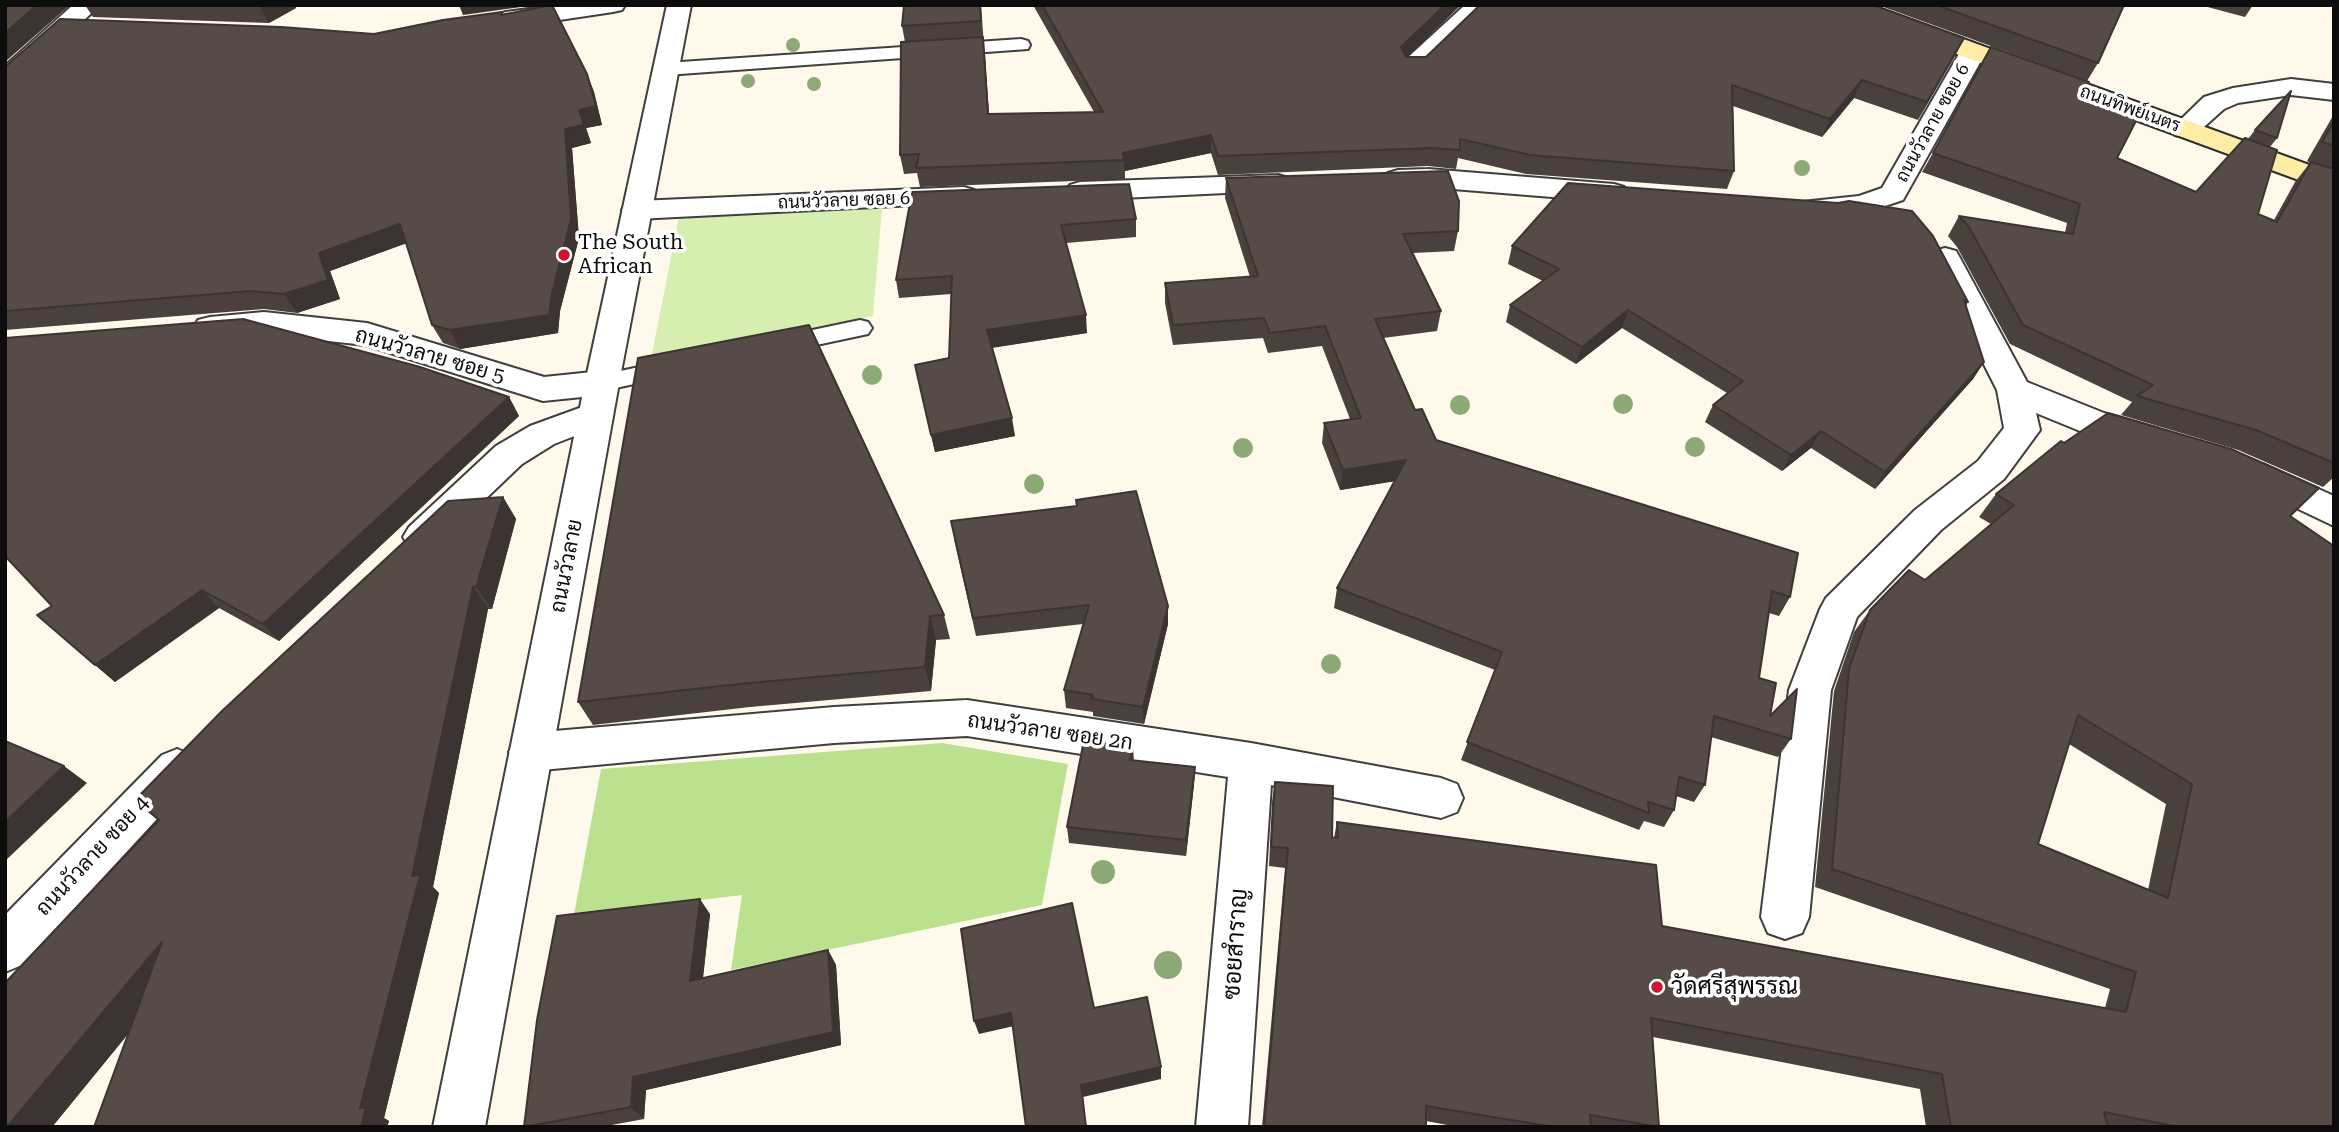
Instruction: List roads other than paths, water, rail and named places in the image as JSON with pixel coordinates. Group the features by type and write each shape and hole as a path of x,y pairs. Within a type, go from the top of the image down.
{"main road":[{"name":"ถนนทิพย์เนตร","path":"1846,5 2334,184"}],"street":[{"path":"477,24 613,5"},
{"name":"ถนนวัวลาย","path":"458,1127 599,399 679,5"},
{"path":"1413,67 1480,5"},
{"path":"5,80 68,26 91,16"},
{"name":"ถนนวัวลาย ซอย 6","path":"1785,206 1830,209 1864,204 1894,194 1973,52"},
{"path":"2185,129 2214,103 2232,96 2291,87 2334,92"},
{"path":"1373,180 1427,178 1648,195"},
{"path":"1058,192 1305,183"},
{"path":"1785,917 1810,690 1840,609 1928,520 1991,470 2022,430 2014,390 1940,248 1894,194"},
{"name":"ถนนวัวลาย ซอย 6","path":"637,210 989,195"},
{"name":"ถนนวัวลาย ซอย 5","path":"182,330 264,323 368,334 543,389 599,399"},
{"path":"2014,390 2092,422 2180,448"},
{"path":"400,558 509,455 599,399"},
{"path":"2235,466 2269,479 2334,512"},
{"name":"ถนนวัวลาย ซอย 2ก","path":"531,752 834,724 968,718 1251,762 1441,798"},
{"name":"ถนนวัวลาย ซอย 4","path":"5,949 200,744"},
{"name":"ซอยสำราญ","path":"1222,1127 1251,762"}],"lane":[{"path":"666,69 1021,45"},
{"path":"756,350 860,328"},
{"path":"599,399 692,363"}],"place":[{"name":"The South African","path":"564,255"},
{"name":"วัดศรีสุพรรณ","path":"1657,987"}]}
